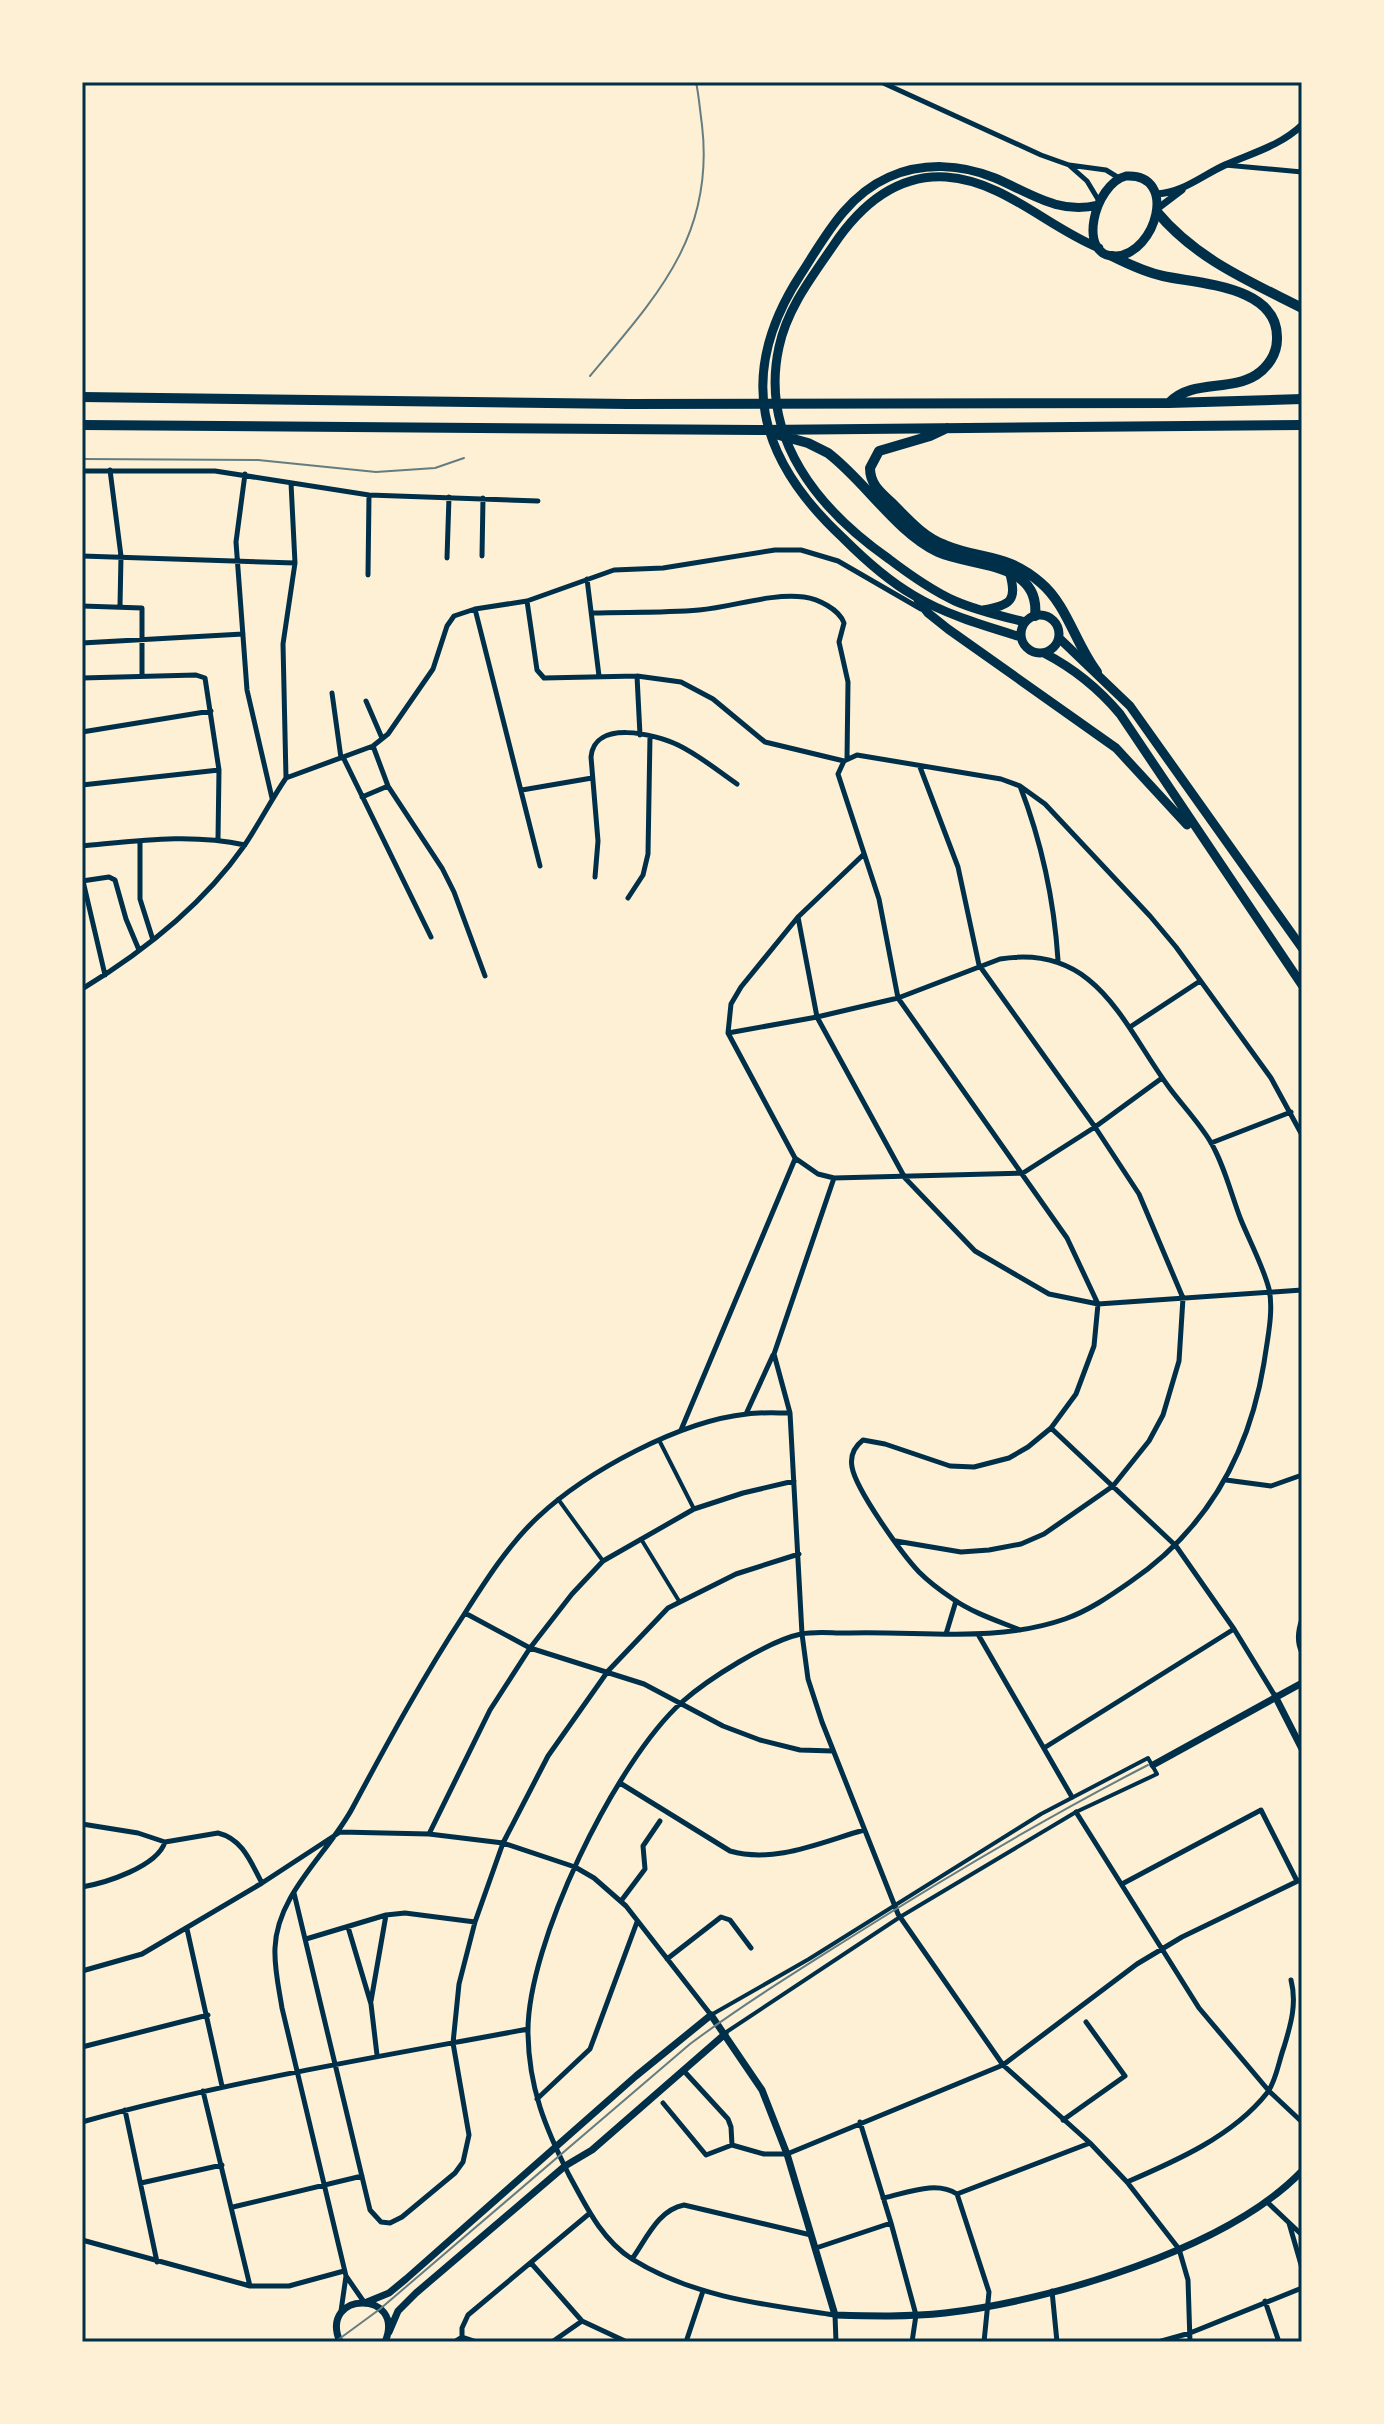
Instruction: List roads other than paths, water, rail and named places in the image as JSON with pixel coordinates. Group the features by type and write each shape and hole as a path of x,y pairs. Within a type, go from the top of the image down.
{"highway":[{"path":"1099,203 1081,208 1055,205 992,176 963,168 924,167 887,178 857,197 834,224 785,299 766,350 763,387 765,413 781,462 802,496 883,574 916,597 951,613 1021,637 1032,652 1044,653 1068,667 1111,704 1302,985"},
{"path":"1099,248 1094,234 1099,203 1109,185 1119,178 1132,176 1145,180 1157,194 1157,210 1149,231 1139,244 1122,255 1112,256"},
{"path":"1169,403 1186,391 1239,382 1261,371 1271,359 1277,343 1273,319 1264,305 1250,297 1207,284 1152,273 1112,256 1019,203 976,183 944,177 904,182 869,204 844,230 797,300 778,351 775,389 783,434 795,462 824,502 863,541 929,588 980,611 1030,619 1046,616 1055,622 1059,638 1097,672 1139,717 1302,948"},
{"path":"1157,210 1177,235 1207,259 1302,308"},
{"path":"82,397 628,404 1169,403 1302,399"},
{"path":"82,425 757,430 1302,425"},
{"path":"950,426 930,436 879,451 870,468 874,486 920,530 938,542 1010,562 1043,584 1097,672"},
{"path":"757,430 796,439 828,453 913,535 934,550 1009,571 1022,579 1035,602 1021,637"},
{"path":"980,611 1003,606 1012,599 1014,590 1009,571"},
{"path":"916,597 928,613 1108,742 1204,842"},
{"path":"1044,653 1054,648 1059,638"}],"street":[{"path":"881,82 1041,155 1069,165 1106,170 1119,178"},
{"path":"1157,210 1183,189 1224,165 1258,153 1301,127"},
{"path":"1069,165 1087,181 1099,203"},
{"path":"1224,165 1302,172"},
{"path":"1157,194 1183,189"},
{"path":"110,470 121,556 120,606"},
{"path":"82,471 215,471 369,495 538,501"},
{"path":"245,474 236,533 236,561 249,700 272,798"},
{"path":"286,778 284,628 295,563 291,483"},
{"path":"368,575 369,495"},
{"path":"447,558 449,497"},
{"path":"482,556 483,498"},
{"path":"82,989 153,940 197,901 245,845 286,778 373,746 393,728 433,669 449,620 458,613 527,601 587,579 626,569 663,568 775,550 801,550 826,556 847,566 928,613"},
{"path":"82,556 295,563"},
{"path":"587,579 599,676"},
{"path":"593,613 699,610 778,597 804,597 823,603 839,614 844,623 839,642 848,682 845,760"},
{"path":"527,601 537,670 541,676 667,679 698,689 765,742 845,760"},
{"path":"82,606 142,608 142,676"},
{"path":"475,609 540,866"},
{"path":"82,643 243,634"},
{"path":"82,678 202,676 206,682 219,770 218,839"},
{"path":"637,676 640,735"},
{"path":"332,693 342,757 431,937"},
{"path":"366,701 382,738"},
{"path":"82,732 211,711"},
{"path":"595,877 598,841 592,749 601,736 616,732 650,736 686,749 737,784"},
{"path":"628,898 643,875 648,854 650,736"},
{"path":"373,746 388,786 442,868 464,914 485,976"},
{"path":"1021,1631 956,1601 922,1575 895,1541 854,1475 851,1463 858,1444 863,1440 950,1466 974,1467 1009,1458 1028,1447 1051,1428 1076,1394 1094,1346 1098,1304 1067,1238 898,998 879,899 838,774 839,767 845,760 857,755 990,777 1020,786 1045,804 1150,916 1271,1078 1302,1135"},
{"path":"895,1541 961,1552 1021,1544 1044,1534 1113,1486 1149,1441 1163,1415 1179,1361 1183,1298 1139,1194 979,965 958,867 920,767"},
{"path":"82,785 219,770"},
{"path":"522,790 592,778"},
{"path":"362,797 388,786"},
{"path":"1020,786 1031,814 1050,886 1058,960"},
{"path":"1031,814 1045,804"},
{"path":"82,846 183,838 218,839 245,845"},
{"path":"140,841 140,899 153,940"},
{"path":"864,854 798,917 735,995 729,1012 728,1033 795,1158 818,1174 834,1178 1023,1173 1095,1127 1162,1078"},
{"path":"105,975 83,881 109,877 115,880 139,950"},
{"path":"798,917 817,1017 905,1178 958,1235 990,1262 1049,1294 1098,1304 1302,1290"},
{"path":"728,1033 898,998 979,965 1018,956 1058,960 1097,988 1130,1027 1162,1078 1211,1143 1270,1292 1261,1382 1239,1455 1226,1480 1176,1546 1110,1596 1069,1618 1021,1631 979,1636 872,1632 802,1634 762,1650 680,1704 648,1741 620,1783 575,1867 537,1964 528,2029 536,2099 565,2166 590,2213 616,2247 632,2259 703,2291 756,2304 835,2315 916,2315 990,2304 1112,2274 1213,2234 1266,2201 1302,2171"},
{"path":"1130,1027 1200,981"},
{"path":"1211,1143 1291,1112"},
{"path":"681,1431 795,1158"},
{"path":"746,1414 774,1354 834,1178"},
{"path":"774,1354 790,1413 802,1634 808,1679 894,1907 1003,2065 1090,2143 1127,2182 1179,2249 1188,2280 1190,2342"},
{"path":"340,2342 336,2330 345,2273 282,2008 275,1966 275,1945 281,1919 313,1864 340,1832 416,1688 521,1535 558,1499 624,1456 659,1440 746,1414 790,1413"},
{"path":"1051,1428 1176,1546 1234,1629 1275,1696 1302,1749"},
{"path":"659,1440 694,1509"},
{"path":"1226,1480 1271,1486 1302,1475"},
{"path":"429,1834 480,1726 530,1648 572,1594 603,1561 694,1509 794,1481"},
{"path":"558,1499 603,1561"},
{"path":"641,1539 679,1601"},
{"path":"294,1893 370,2210 381,2222 390,2223 402,2217 455,2173 463,2162 469,2135 453,2043 459,1984 475,1922 503,1843 548,1756 608,1671 651,1625 679,1601 736,1574 799,1554"},
{"path":"946,1634 956,1601"},
{"path":"465,1613 530,1648 644,1684 760,1740 800,1750 833,1751"},
{"path":"1302,1619 1298,1634 1302,1653"},
{"path":"1044,1748 1234,1629"},
{"path":"979,1636 1072,1797"},
{"path":"1153,1765 1302,1683"},
{"path":"341,2313 347,2307 389,2293 555,2146 711,2015 809,1959 1072,1797 1148,1758 1157,1774 1076,1812 900,1917 725,2034 592,2150 565,2166 416,2293 398,2311 387,2339"},
{"path":"620,1783 730,1851 746,1856 769,1856 864,1830"},
{"path":"663,2103 706,2155 732,2145 764,2154 787,2154 1003,2065 1137,1964 1299,1880 1261,1810 1122,1884"},
{"path":"1076,1812 1199,2008 1269,2091 1302,2122"},
{"path":"621,1901 645,1869 643,1846 660,1821"},
{"path":"82,1824 138,1833 165,1842 218,1833 226,1835 245,1851 262,1883"},
{"path":"82,1971 132,1959 187,1929 340,1832 429,1834 503,1843 575,1867 594,1878 621,1901 711,2015 762,2090 787,2154 816,2248 835,2315 836,2342"},
{"path":"82,1887 113,1879 136,1868 163,1849 165,1842"},
{"path":"306,1939 386,1915 421,1913 475,1922"},
{"path":"371,2004 386,1915"},
{"path":"667,1959 721,1917 730,1920 751,1948"},
{"path":"536,2099 590,2049 637,1922"},
{"path":"348,1927 371,2004 377,2055"},
{"path":"187,1929 222,2086"},
{"path":"1127,2182 1220,2135 1269,2091 1293,2014 1295,1995 1291,1980"},
{"path":"82,2047 208,2015"},
{"path":"1063,2120 1125,2076 1086,2022"},
{"path":"82,2122 222,2086 528,2029"},
{"path":"682,2070 728,2119 732,2145"},
{"path":"203,2091 250,2286"},
{"path":"125,2110 157,2262"},
{"path":"860,2122 916,2315 912,2342"},
{"path":"957,2194 1090,2143"},
{"path":"141,2183 222,2165"},
{"path":"233,2207 362,2176"},
{"path":"883,2198 932,2187 949,2189 957,2194 987,2282 990,2304 984,2342"},
{"path":"1266,2201 1302,2235"},
{"path":"632,2259 660,2217 672,2207 684,2205 812,2236"},
{"path":"462,2337 468,2315 590,2213"},
{"path":"816,2248 891,2223"},
{"path":"1289,2223 1302,2268"},
{"path":"82,2240 250,2286 272,2288 298,2285 345,2273"},
{"path":"531,2263 582,2321 627,2342"},
{"path":"345,2273 366,2302 385,2315 387,2339"},
{"path":"1158,2342 1190,2333 1302,2288"},
{"path":"686,2342 703,2291"},
{"path":"1052,2291 1057,2342"},
{"path":"1265,2301 1279,2342"},
{"path":"552,2342 582,2321"},
{"path":"454,2342 462,2337"},
{"path":"462,2337 477,2342"}],"tram line":[{"path":"590,376 658,291 690,232 704,164 696,82"},
{"path":"82,459 258,460 376,472 435,468 464,458"},
{"path":"335,2342 380,2309 709,2030 959,1871 1148,1765"}]}
